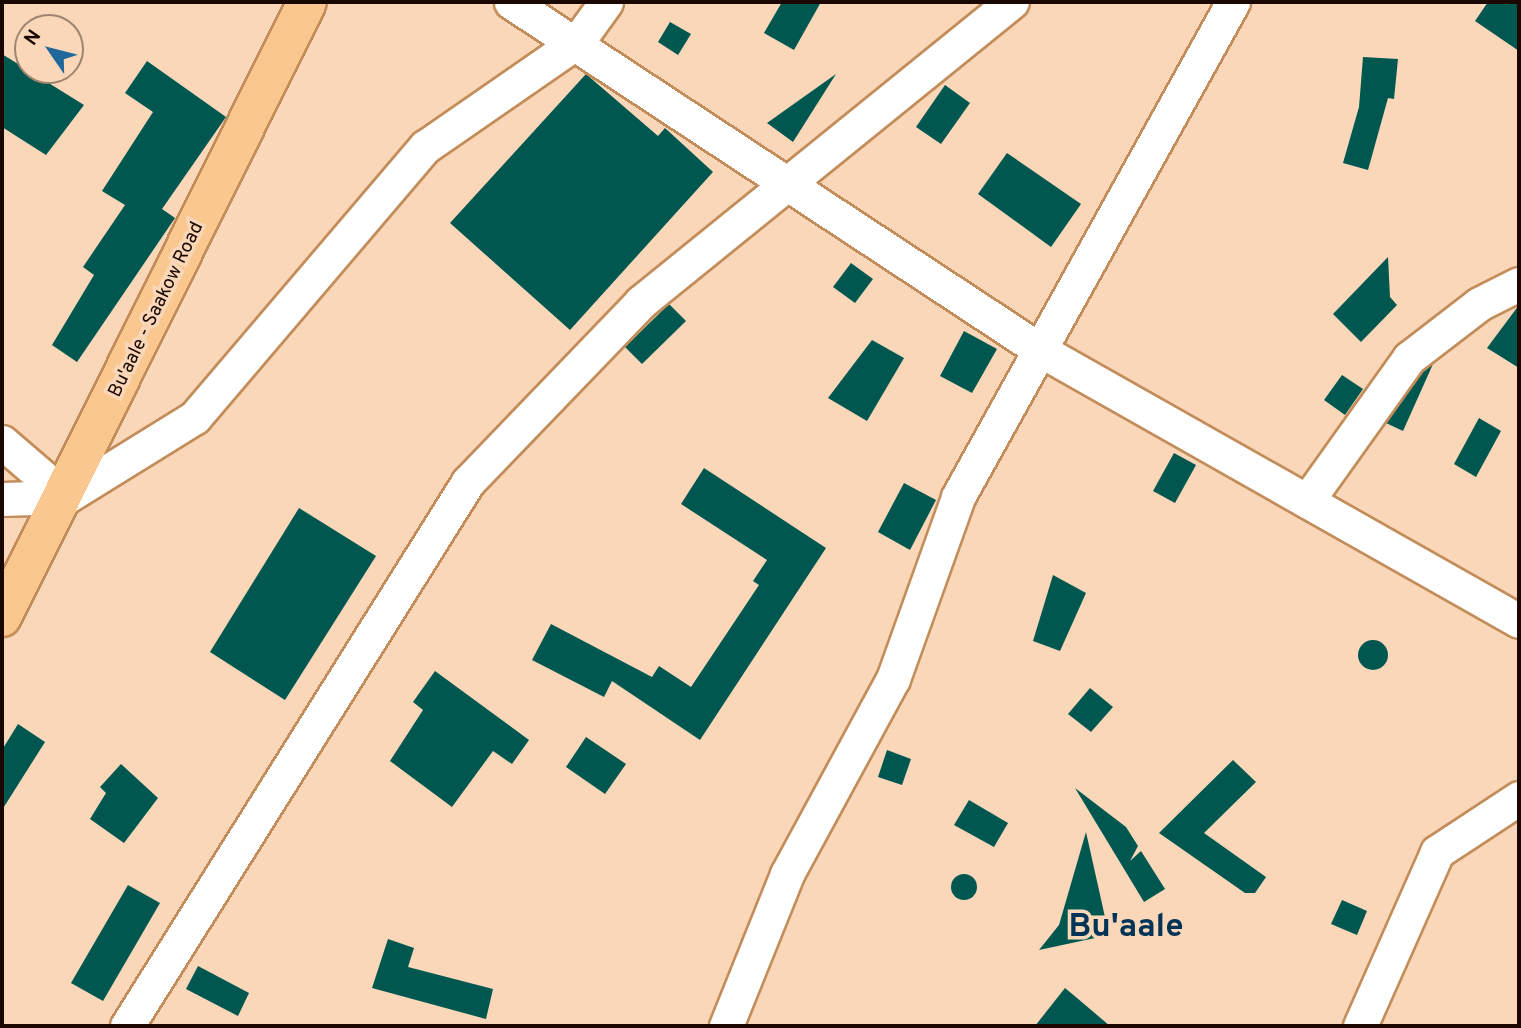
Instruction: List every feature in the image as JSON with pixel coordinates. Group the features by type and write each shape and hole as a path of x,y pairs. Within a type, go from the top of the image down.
{"main road":[{"name":"Bu'aale - Saakow Road","path":"2,617 65,497 307,2"}],"street":[{"path":"511,2 578,41 1040,350 1519,621"},
{"path":"2,499 65,497 195,417 425,147 578,41 606,2"},
{"path":"127,1026 468,482 641,302 1012,2"},
{"path":"726,1026 787,874 893,679 958,497 1233,2"},
{"path":"1307,501 1409,358 1479,304 1519,284"},
{"path":"2,442 65,497"},
{"path":"1360,1026 1437,852 1519,798"}],"building":[{"path":"782,2 821,2 794,50 764,33"},
{"path":"1488,2 1519,2 1519,51 1475,21"},
{"path":"670,22 691,34 678,55 658,42"},
{"path":"2,54 14,61 14,84 50,84 84,105 46,155 2,127"},
{"path":"1363,57 1398,59 1394,99 1388,98 1368,170 1343,163 1359,107"},
{"path":"147,61 226,117 162,209 175,218 77,362 52,345 94,275 83,267 125,205 102,191 153,112 125,93"},
{"path":"586,74 658,136 665,128 713,172 570,330 450,223"},
{"path":"836,74 793,142 767,123"},
{"path":"945,85 970,103 941,144 916,127"},
{"path":"1007,153 1081,204 1051,247 978,194"},
{"path":"1388,257 1390,297 1397,305 1361,342 1333,314"},
{"path":"851,263 873,279 855,303 833,287"},
{"path":"669,304 686,321 642,364 625,347"},
{"path":"1519,305 1519,368 1487,348"},
{"path":"964,331 997,349 972,393 940,376"},
{"path":"872,340 904,358 867,421 828,398"},
{"path":"1433,364 1403,431 1386,423 1423,372"},
{"path":"1342,375 1363,389 1345,415 1324,400"},
{"path":"1479,418 1501,431 1476,477 1454,464"},
{"path":"1174,453 1196,465 1175,503 1153,491"},
{"path":"704,468 826,548 700,740 612,681 604,697 532,660 551,624 652,677 659,666 691,687 759,585 753,581 767,560 681,504"},
{"path":"904,483 936,500 910,550 878,532"},
{"path":"299,508 376,556 285,700 210,652"},
{"path":"1053,575 1086,593 1060,651 1033,641"},
{"path":"1373,640 1379,641 1387,649 1387,661 1379,669 1373,670 1367,669 1359,661 1358,655 1359,649 1367,641"},
{"path":"435,671 529,740 512,764 493,751 452,807 390,761 423,710 413,702"},
{"path":"1090,688 1113,707 1091,732 1068,714"},
{"path":"18,724 45,742 2,810 2,750"},
{"path":"586,737 626,764 605,794 566,767"},
{"path":"887,750 911,759 902,785 878,777"},
{"path":"1233,760 1256,782 1204,833 1266,877 1255,893 1245,893 1159,833"},
{"path":"121,764 158,798 124,843 90,819 106,793 100,787"},
{"path":"1075,788 1126,827 1138,846 1130,861 1141,851 1165,889 1144,902"},
{"path":"969,800 1008,823 994,847 954,825"},
{"path":"1086,832 1109,935 1039,950 1059,925"},
{"path":"964,874 974,877 977,887 974,897 964,900 954,897 951,887 954,877"},
{"path":"128,885 160,903 103,1001 71,983"},
{"path":"1342,900 1367,911 1357,935 1331,924"},
{"path":"388,939 414,948 408,967 493,989 486,1019 372,988"},
{"path":"198,966 249,993 238,1016 186,989"},
{"path":"1065,988 1077,998 1110,1026 1035,1026"}],"district":[{"name":"Bu'aale","path":"1126,929"}]}
